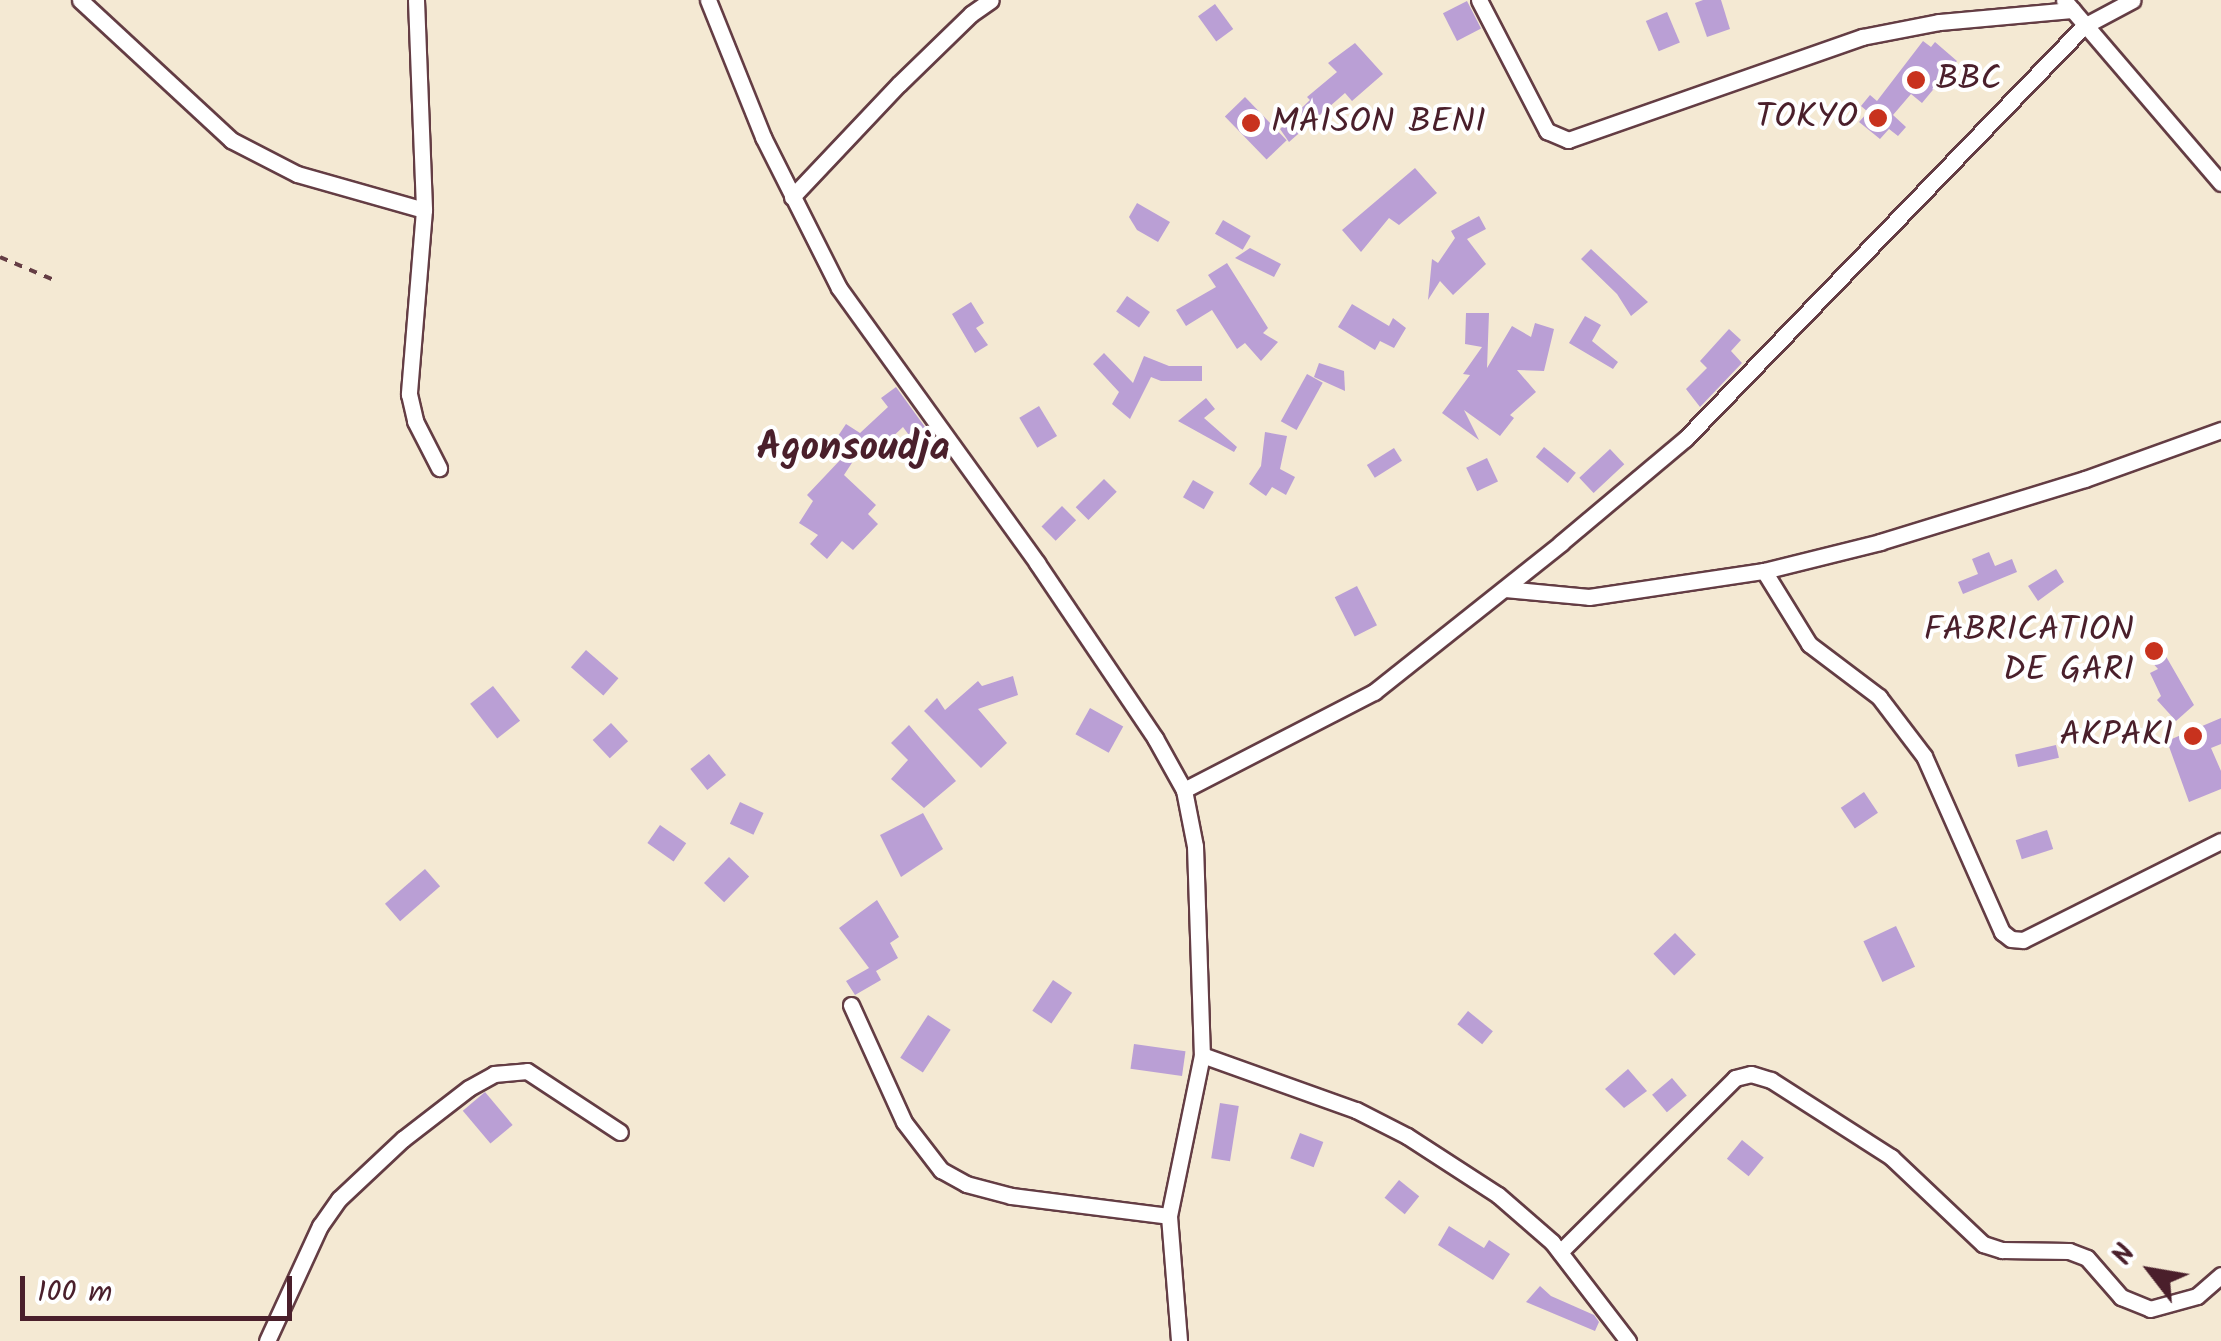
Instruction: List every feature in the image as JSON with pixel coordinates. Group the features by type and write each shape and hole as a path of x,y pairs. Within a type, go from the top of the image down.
{"street":[{"path":"80,0 231,140 297,174 424,210"},
{"path":"416,0 424,210 409,394 415,421 439,468"},
{"path":"708,0 792,197 839,288 1038,564 1155,738 1184,790 1195,846 1202,1055 1169,1216 1179,1341"},
{"path":"792,197 959,26 991,0"},
{"path":"1480,0 1547,132 1568,140 1862,37 1939,22 2068,5 2221,183"},
{"path":"1184,790 1374,692 1505,590 1685,439 2084,26 2133,0"},
{"path":"1505,590 1589,597 1764,571 1880,542 2085,479 2221,430"},
{"path":"1764,571 1809,644 1879,697 1924,756 2002,932 2011,940 2023,940 2221,841"},
{"path":"851,1004 904,1122 941,1170 966,1184 1011,1196 1169,1216"},
{"path":"1202,1055 1356,1110 1498,1194 1560,1252 1628,1341"},
{"path":"267,1341 320,1226 339,1199 403,1139 470,1088 494,1074 527,1071 620,1132"},
{"path":"1560,1252 1734,1078 1751,1074 1772,1080 1891,1158 1984,1244 2002,1250 2069,1251 2087,1258 2121,1297 2150,1309 2197,1296 2221,1275"}],"path":[{"path":"0,257 54,280"}],"building":[{"path":"1721,0 1730,29 1707,37 1695,3"},
{"path":"1467,1 1481,29 1457,41 1443,13"},
{"path":"1215,4 1233,29 1216,41 1198,16"},
{"path":"1667,12 1680,42 1659,51 1646,21"},
{"path":"1923,41 1931,47 1935,42 1957,61 1922,103 1911,94 1893,115 1906,127 1898,136 1889,129 1880,139 1859,122 1868,112 1861,106 1870,95 1877,101"},
{"path":"1355,43 1383,74 1352,101 1345,93 1289,142 1280,129 1310,100 1307,97 1337,72 1328,63"},
{"name":"MAISON BENI","path":"1245,97 1287,140 1267,160 1225,116"},
{"path":"1415,168 1437,193 1399,225 1389,218 1361,252 1342,230"},
{"path":"1137,203 1170,222 1158,242 1137,230 1129,217"},
{"path":"1479,216 1486,229 1467,239 1486,264 1453,295 1440,281 1428,300 1432,259 1438,263 1455,238 1451,231"},
{"path":"1223,220 1251,236 1243,250 1215,234"},
{"path":"1250,248 1281,264 1274,277 1235,258"},
{"path":"1591,249 1648,302 1631,316 1617,294 1581,259"},
{"path":"1227,263 1268,328 1263,333 1278,342 1261,361 1245,343 1237,349 1212,310 1186,326 1176,310 1216,287 1208,275"},
{"path":"1127,296 1150,312 1139,328 1116,312"},
{"path":"971,302 984,323 976,328 988,345 975,353 952,314"},
{"path":"1352,304 1389,326 1393,318 1406,328 1394,348 1380,341 1375,350 1338,327"},
{"path":"1466,313 1489,313 1487,368 1512,326 1531,337 1535,323 1554,329 1544,371 1517,370 1536,392 1510,415 1514,418 1500,436 1464,410 1479,440 1442,413 1470,375 1463,374 1482,347 1465,344"},
{"path":"1585,316 1601,325 1592,341 1618,362 1613,369 1569,343"},
{"path":"1729,329 1741,340 1731,351 1742,363 1700,407 1686,389 1707,368 1700,361"},
{"path":"1104,353 1133,383 1144,356 1169,366 1202,366 1202,381 1161,381 1151,377 1130,419 1112,404 1119,392 1093,364"},
{"path":"1319,363 1344,371 1345,391 1314,377"},
{"path":"1307,374 1323,383 1297,430 1281,421"},
{"path":"896,387 933,438 919,449 903,427 872,456 863,446 844,475 876,505 868,514 878,524 853,550 842,541 827,559 810,544 818,535 799,523 813,501 807,495 843,457 830,448 846,424 860,433 888,407 881,398"},
{"path":"1206,398 1215,409 1204,418 1237,447 1234,452 1178,421"},
{"path":"1039,406 1057,436 1037,448 1019,418"},
{"path":"1265,432 1287,436 1280,469 1295,477 1286,495 1272,487 1266,496 1249,484 1261,466"},
{"path":"1544,447 1576,473 1568,483 1536,457"},
{"path":"1394,448 1402,461 1375,478 1367,465"},
{"path":"1610,449 1624,464 1594,493 1579,478"},
{"path":"1487,458 1498,482 1477,491 1466,468"},
{"path":"1104,479 1117,492 1088,520 1076,507"},
{"path":"1193,480 1214,492 1204,509 1183,497"},
{"path":"1062,506 1076,520 1056,541 1041,527"},
{"path":"1989,552 1995,566 2012,559 2017,572 1963,594 1958,582 1978,574 1972,559"},
{"path":"2056,569 2064,582 2038,601 2028,586"},
{"path":"1357,586 1377,625 1355,637 1335,597"},
{"path":"2156,639 2194,705 2176,721 2157,700 2161,696 2150,673 2158,669 2142,651"},
{"path":"586,650 618,678 603,696 571,667"},
{"path":"1013,676 1018,695 978,709 1007,743 981,768 924,711 937,698 945,710 978,681 982,686"},
{"path":"493,686 520,721 497,739 470,704"},
{"path":"1090,708 1123,726 1109,753 1075,734"},
{"path":"2221,718 2221,744 2211,748 2221,771 2221,789 2189,802 2167,741"},
{"path":"611,723 628,741 610,758 593,740"},
{"path":"909,725 956,781 924,808 891,779 908,760 891,743"},
{"path":"2056,745 2059,758 2018,767 2015,754"},
{"path":"709,754 726,775 707,790 690,769"},
{"path":"1864,792 1878,813 1855,828 1841,808"},
{"path":"740,802 764,813 753,835 730,824"},
{"path":"923,813 943,849 901,877 880,835"},
{"path":"660,825 686,843 674,861 647,843"},
{"path":"2047,830 2053,849 2022,859 2016,840"},
{"path":"729,857 749,876 724,902 704,883"},
{"path":"425,869 440,886 400,921 385,904"},
{"path":"877,900 899,937 890,943 898,958 876,971 881,980 855,995 846,981 869,968 839,928"},
{"path":"1896,926 1915,967 1882,982 1863,941"},
{"path":"1675,933 1696,955 1674,975 1653,954"},
{"path":"1053,980 1072,993 1051,1024 1032,1011"},
{"path":"1468,1011 1493,1031 1482,1044 1457,1024"},
{"path":"928,1015 951,1030 923,1072 900,1058"},
{"path":"1134,1044 1185,1051 1182,1076 1131,1069"},
{"path":"1628,1069 1647,1091 1624,1108 1605,1089"},
{"path":"1672,1078 1687,1096 1667,1112 1652,1095"},
{"path":"485,1092 513,1125 490,1144 463,1111"},
{"path":"1220,1103 1239,1106 1230,1161 1211,1158"},
{"path":"1300,1133 1323,1142 1314,1167 1290,1158"},
{"path":"1742,1140 1764,1158 1749,1176 1727,1159"},
{"path":"1399,1180 1419,1196 1405,1214 1385,1198"},
{"path":"1449,1226 1484,1248 1489,1240 1510,1254 1493,1280 1438,1245"},
{"path":"1540,1286 1551,1296 1594,1315 1599,1322 1595,1331 1526,1302"}],"place":[{"name":"BBC","path":"1916,80"},
{"name":"TOKYO","path":"1878,118"},
{"name":"MAISON BENI","path":"1251,123"},
{"name":"FABRICATION DE GARI","path":"2154,651"},
{"name":"AKPAKI","path":"2193,736"}],"district":[{"name":"Agonsoudja","path":"853,448"}]}
